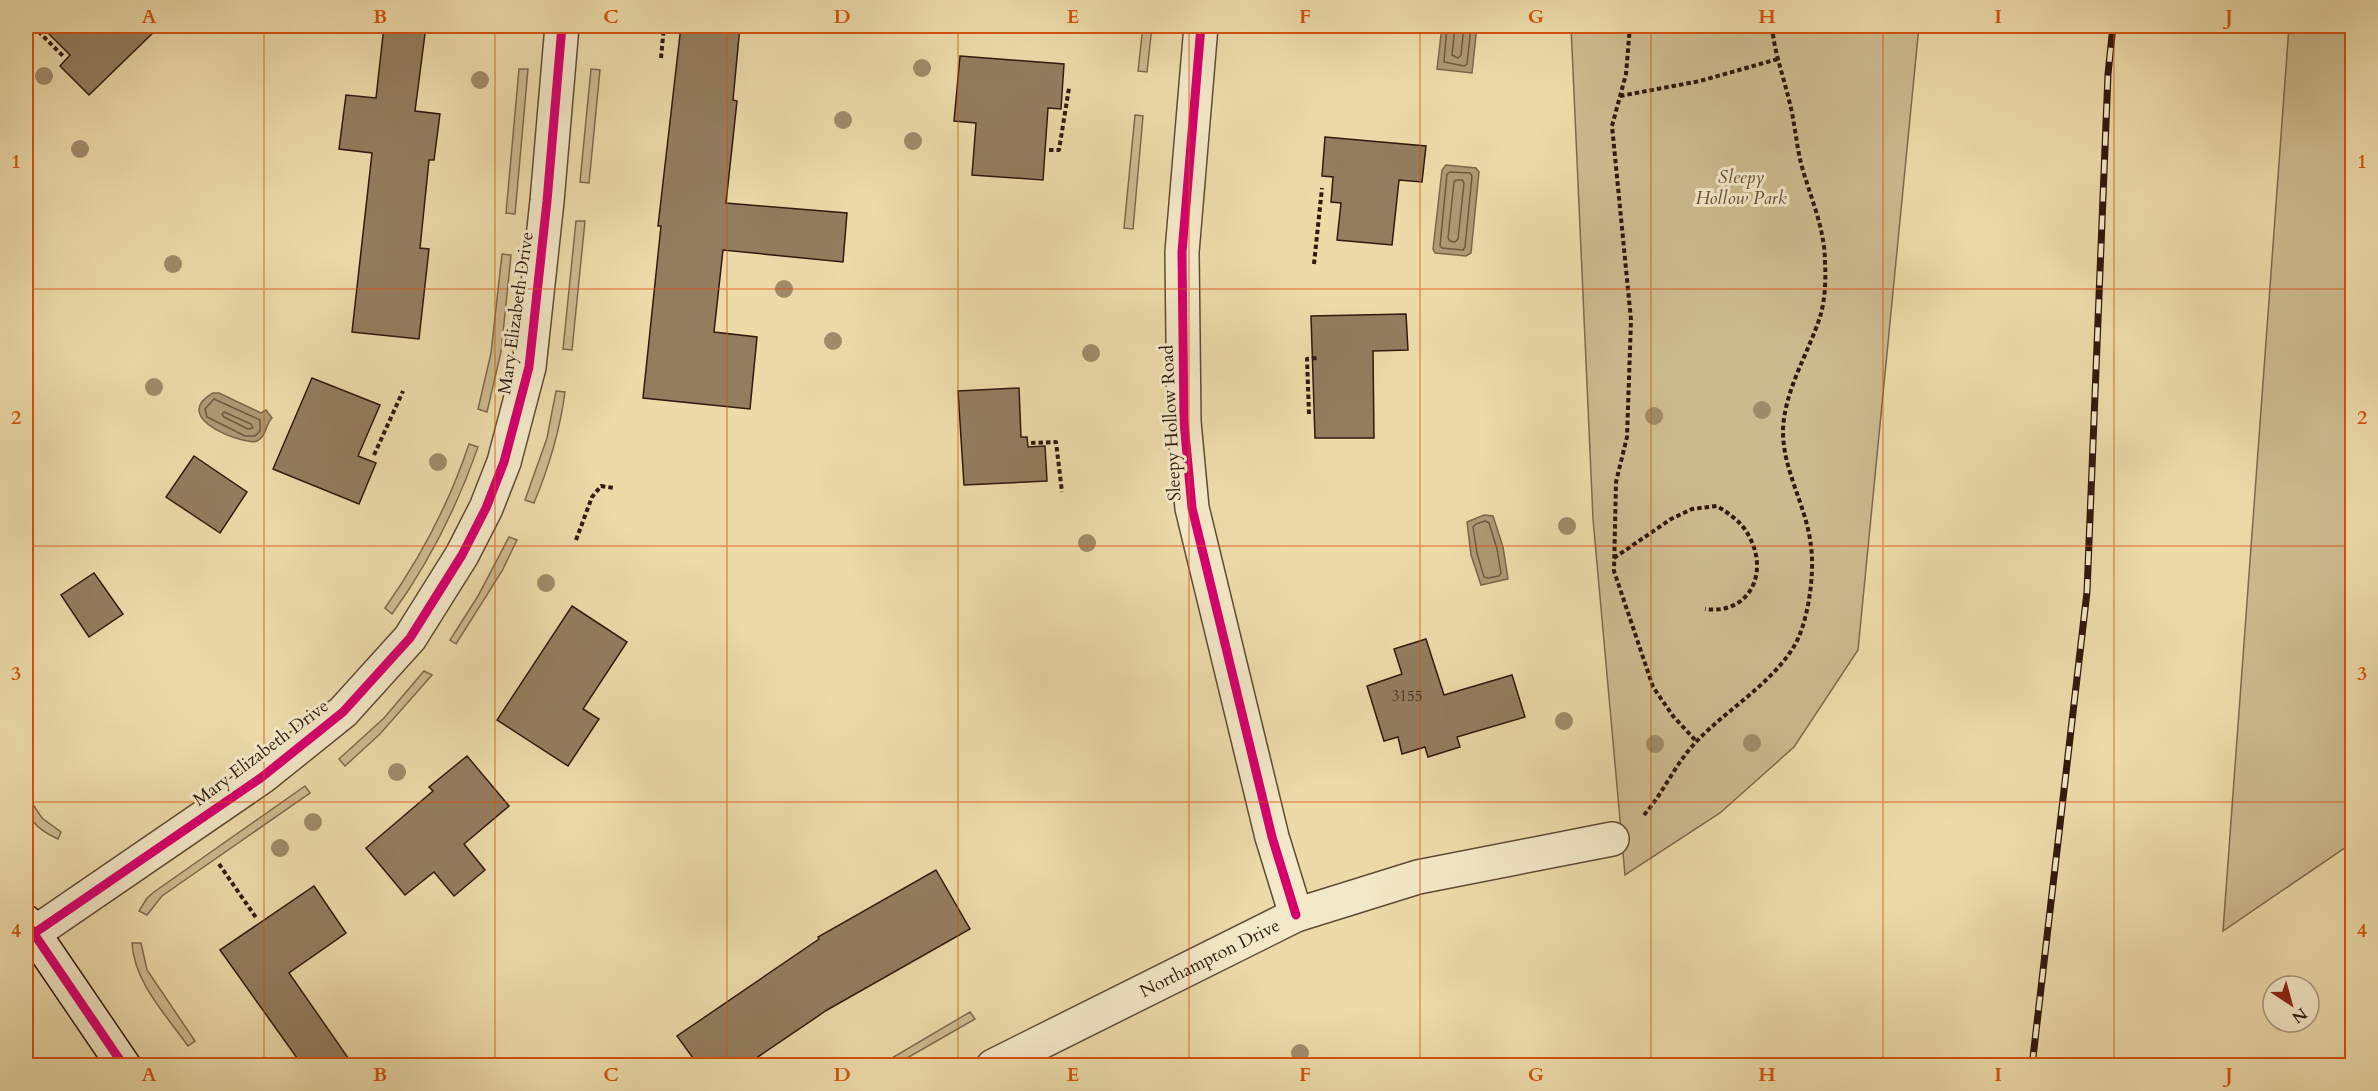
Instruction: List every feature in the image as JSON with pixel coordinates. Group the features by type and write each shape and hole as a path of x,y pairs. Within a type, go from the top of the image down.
{"street":[{"name":"Mary Elizabeth Drive","path":"29,928 262,777 343,712 410,638 462,555 486,508 504,462 529,367 547,201 562,26"},
{"name":"Sleepy Hollow Road","path":"1202,26 1182,252 1184,422 1192,508 1272,837 1296,915"},
{"name":"Northampton Drive","path":"993,1065 1296,915 1418,877 1612,839"},
{"path":"29,928 124,1065"}],"path":[{"path":"33,26 63,56"},
{"path":"661,58 664,26"},
{"path":"1630,26 1626,74 1612,126 1631,320 1627,437 1616,482 1614,571 1653,687 1673,716 1696,741"},
{"path":"1612,839 1637,823 1656,801 1675,767 1696,741 1767,678 1794,647 1809,605 1812,547 1805,512 1787,464 1783,428 1786,406 1820,316 1826,262 1821,228 1802,165 1772,26"},
{"path":"1620,96 1700,81 1778,59"},
{"path":"1049,150 1059,150 1069,88"},
{"path":"1314,264 1322,188"},
{"path":"1309,414 1307,359 1317,358"},
{"path":"374,455 403,391"},
{"path":"1031,443 1056,442 1062,492"},
{"path":"576,540 596,492 601,486 614,488"},
{"path":"1614,559 1671,519 1692,509 1717,506 1739,521 1751,539 1756,555 1756,580 1748,596 1734,606 1717,610 1705,609"},
{"path":"219,864 257,919"}],"green space":[{"path":"1143,26 1152,26 1147,72 1138,71"},
{"name":"Sleepy Hollow Park","path":"1571,26 1919,26 1858,650 1794,747 1720,813 1625,875 1593,519"},
{"path":"2289,26 2352,26 2352,843 2223,931"},
{"path":"519,69 528,69 515,214 506,213"},
{"path":"591,69 600,70 589,183 580,182"},
{"path":"1135,115 1143,116 1133,229 1124,228"},
{"path":"576,221 585,221 572,350 563,349"},
{"path":"502,254 511,255 501,352 487,412 478,409 491,353"},
{"path":"556,391 565,392 560,420 549,462 534,503 525,500 547,438"},
{"path":"469,444 478,447 461,491 430,555 392,614 385,608 433,529"},
{"path":"509,537 517,540 502,571 456,644 450,640 478,596"},
{"path":"424,671 432,675 380,734 345,766 339,759 384,718"},
{"path":"305,786 310,793 162,896 147,915 139,911 154,892"},
{"path":"26,794 42,818 61,832 58,839 33,822 27,810"},
{"path":"132,943 141,943 147,970 195,1041 188,1046 152,998 138,971"},
{"path":"970,1012 975,1019 895,1065 880,1065"}],"water":[{"path":"1442,26 1477,26 1472,73 1437,69"},
{"path":"1446,165 1476,168 1479,172 1471,253 1466,256 1435,253 1433,249 1442,170"},
{"path":"213,393 219,393 261,413 266,410 272,418 260,439 251,441 227,435 204,421 199,412 201,403"},
{"path":"1484,515 1493,516 1503,547 1508,579 1481,585 1471,555 1467,522"}],"building":[{"path":"41,26 160,26 89,95 60,66 70,55"},
{"path":"384,26 426,26 415,111 440,114 434,160 429,160 420,248 429,249 419,339 352,332 372,153 339,149 346,95 376,98"},
{"path":"681,26 740,26 733,100 737,101 726,203 847,213 843,262 723,250 714,332 757,337 750,409 643,398 661,226 658,226"},
{"path":"960,56 1064,64 1061,109 1048,108 1043,180 972,175 976,123 954,121"},
{"path":"1325,137 1426,146 1422,182 1399,180 1392,245 1337,240 1341,203 1331,202 1333,177 1322,176"},
{"path":"1406,314 1408,350 1373,351 1374,438 1315,438 1311,316"},
{"path":"312,378 380,405 358,456 376,463 359,504 273,469"},
{"path":"1019,388 1021,437 1027,437 1028,447 1045,446 1047,481 964,485 958,391"},
{"path":"194,456 247,492 220,533 166,497"},
{"path":"94,573 123,614 89,637 61,595"},
{"path":"572,606 627,642 583,709 599,719 568,766 497,720"},
{"path":"1426,639 1444,695 1512,675 1525,717 1457,737 1460,747 1428,757 1425,747 1402,754 1398,737 1384,741 1367,686 1402,674 1394,649"},
{"path":"467,756 509,806 464,844 485,870 454,896 434,872 405,895 366,848 433,791 429,787"},
{"path":"936,870 970,929 827,1010 746,1065 698,1065 677,1036 819,939 818,937"},
{"path":"314,886 346,933 289,973 353,1065 302,1065 220,950"}],"railway":[{"path":"2032,1066 2087,592 2108,74 2113,26"}],"cycle path":[{"path":"33,934 262,777 343,712 410,638 462,555 486,508 504,462 529,367 547,201 562,26"},
{"path":"1201,26 1182,252 1184,422 1192,508 1272,837 1296,915"},
{"path":"26,922 124,1066"}]}
